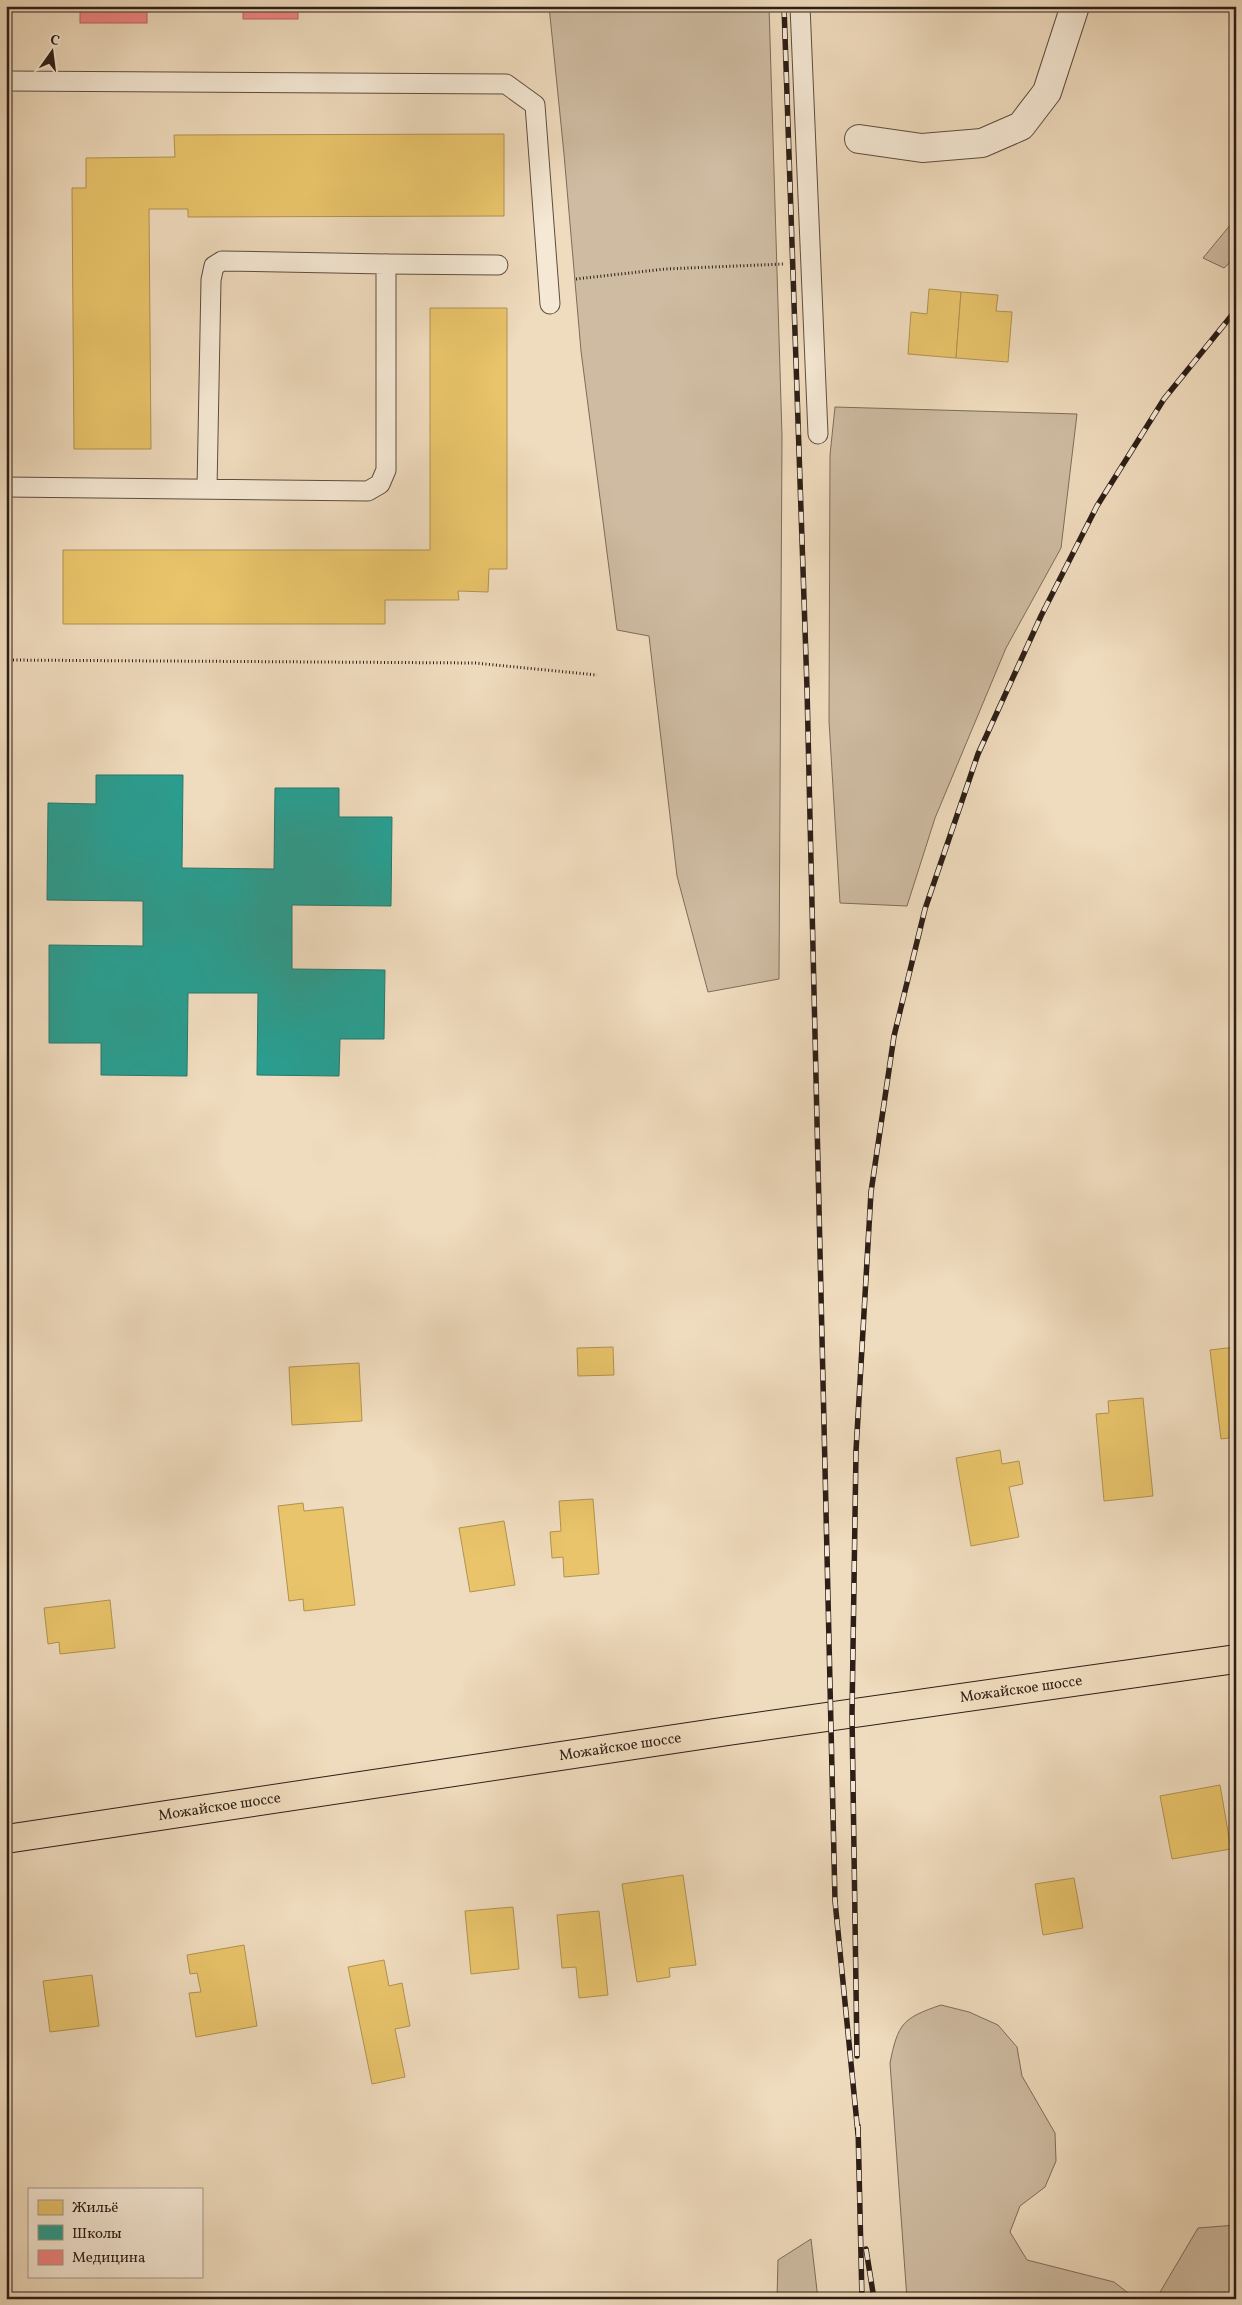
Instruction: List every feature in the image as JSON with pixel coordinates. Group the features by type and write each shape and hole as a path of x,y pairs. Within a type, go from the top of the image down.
{"main road":[{"name":"Можайское шоссе","path":"6,1839 728,1731 1236,1659"}],"street":[{"path":"858,138 922,148 982,144 1021,126 1047,92 1075,6"}],"lane":[{"path":"800,6 818,434"},
{"path":"6,81 506,84 535,105 550,304"},
{"path":"207,489 211,280 214,266 222,261 498,265"},
{"path":"6,487 368,491 380,484 386,470 386,264"}],"path":[{"path":"548,283 665,269 811,262"},
{"path":"6,660 475,663 597,675"}],"shaded area":[{"path":"549,6 769,6 782,436 779,979 708,992 677,876 649,636 617,630 581,351"},
{"path":"1236,218 1236,257 1224,268 1203,258"},
{"path":"835,407 1077,414 1061,548 1006,648 935,818 907,906 840,903 829,721 830,455"},
{"path":"941,2005 969,2012 998,2025 1017,2047 1022,2076 1055,2133 1056,2161 1045,2187 1020,2206 1010,2232 1027,2260 1114,2282 1136,2299 907,2299 890,2063 896,2039 904,2024 918,2014"},
{"path":"1236,2225 1236,2299 1156,2299 1198,2228"},
{"path":"811,2239 818,2299 777,2299 778,2260"}],"building: Жильё":[{"path":"504,134 504,216 188,217 188,209 149,209 151,449 74,449 72,188 86,188 86,158 175,157 174,135"},
{"path":"929,289 961,292 956,358 908,354 911,312 927,314"},
{"path":"961,292 998,295 996,311 1012,312 1008,362 956,358"},
{"path":"430,308 507,308 507,569 489,569 488,592 458,591 459,600 385,600 385,624 63,624 63,550 430,550"},
{"path":"613,1347 614,1375 578,1376 577,1348"},
{"path":"1236,1347 1236,1437 1221,1439 1210,1350"},
{"path":"359,1363 362,1421 292,1425 289,1367"},
{"path":"1143,1398 1153,1496 1104,1501 1096,1414 1109,1413 1108,1401"},
{"path":"1000,1450 1002,1464 1019,1461 1023,1484 1009,1487 1019,1537 971,1546 956,1458"},
{"path":"593,1499 599,1574 564,1577 563,1557 552,1558 550,1532 561,1531 559,1501"},
{"path":"303,1503 304,1511 343,1507 355,1605 304,1611 303,1599 289,1601 278,1506"},
{"path":"504,1521 515,1585 470,1592 459,1528"},
{"path":"110,1600 115,1648 60,1654 59,1642 48,1644 44,1608"},
{"path":"1220,1785 1231,1849 1172,1859 1160,1796"},
{"path":"683,1875 696,1965 669,1968 670,1977 637,1982 622,1884"},
{"path":"1074,1878 1083,1928 1043,1935 1035,1884"},
{"path":"513,1907 519,1969 471,1974 465,1911"},
{"path":"599,1911 608,1995 579,1998 576,1967 562,1968 557,1915"},
{"path":"244,1945 257,2026 196,2037 189,1993 201,1992 197,1973 190,1974 187,1955"},
{"path":"384,1960 389,1986 402,1983 410,2026 395,2029 405,2077 372,2084 348,1967"},
{"path":"92,1975 99,2026 50,2032 43,1981"}],"building: Школы":[{"path":"96,775 183,775 182,868 274,869 275,788 339,788 339,817 392,817 391,906 292,905 292,969 385,970 384,1039 340,1039 339,1076 257,1075 258,993 188,993 187,1076 101,1075 101,1043 49,1043 49,945 143,946 143,901 47,900 48,803 96,804"}],"building: Медицина":[{"path":"80,6 147,6 147,23 80,23"},
{"path":"243,6 298,6 298,19 243,19"}],"railway":[{"path":"784,6 807,688 835,1901 858,2134"},
{"path":"857,2056 852,1714 856,1451 871,1192 894,1036 925,909 978,754 1041,616 1097,506 1164,399 1236,310"},
{"path":"858,2126 862,2299"},
{"path":"866,2249 874,2299"}]}
